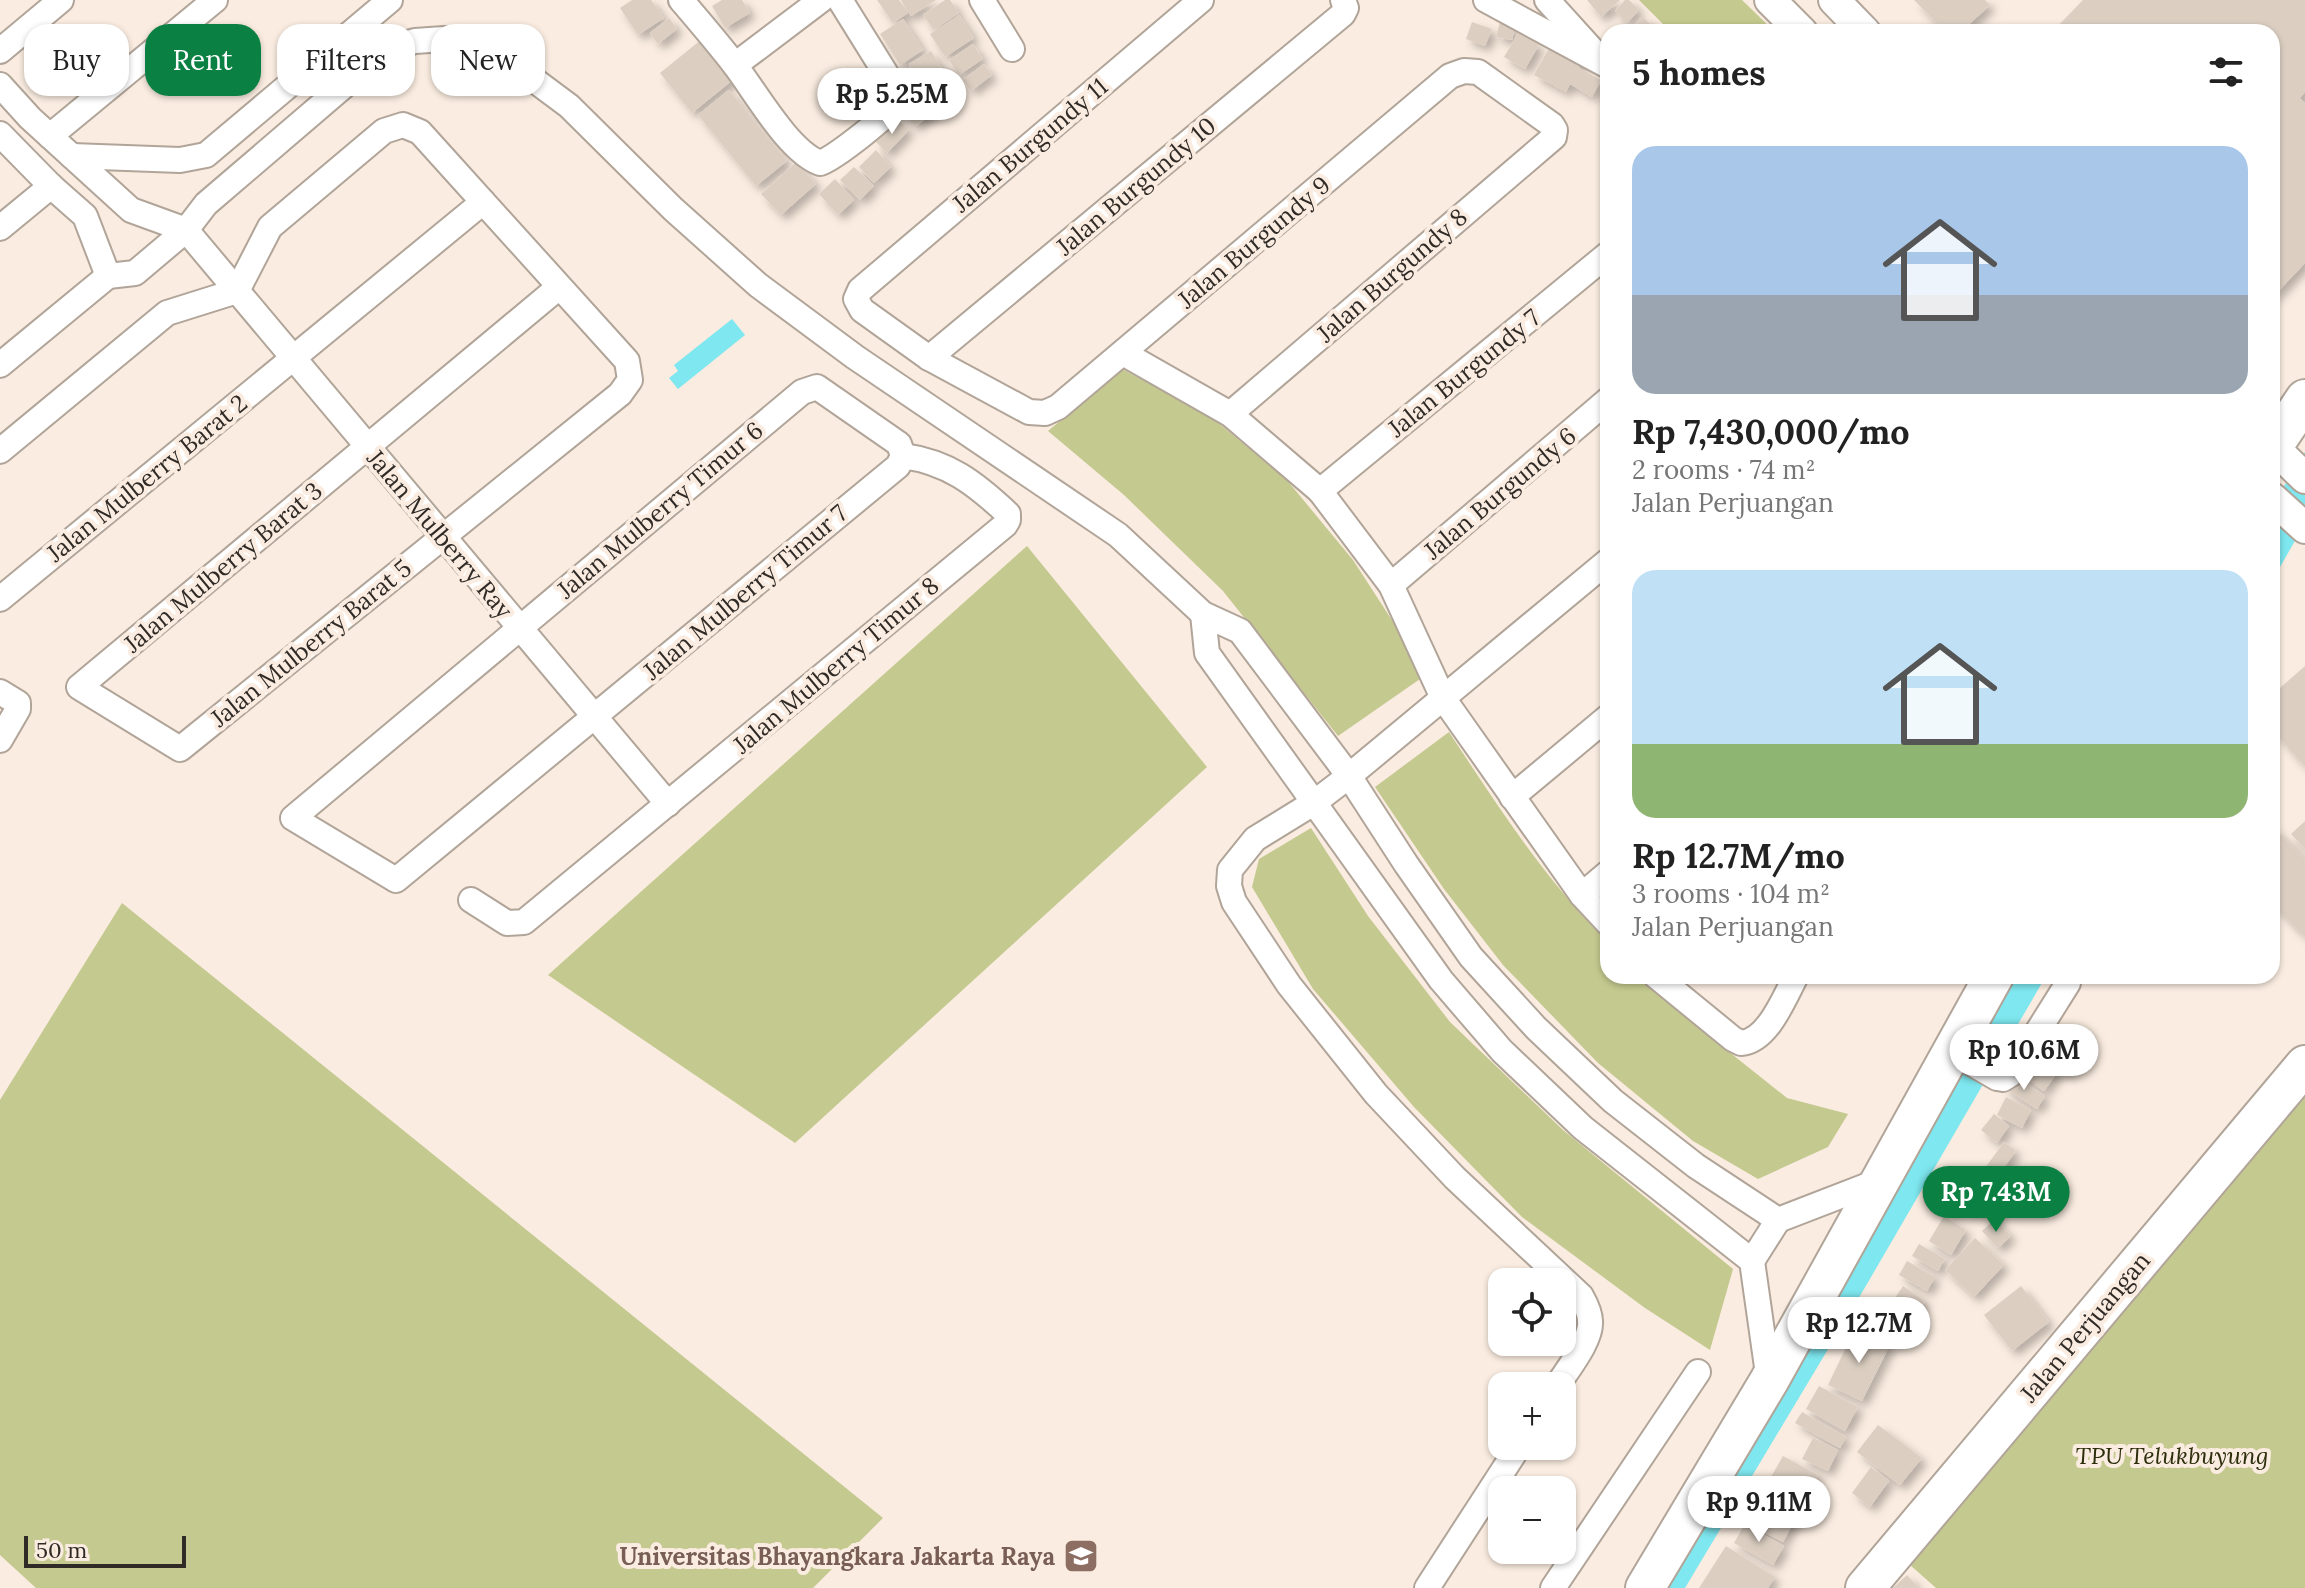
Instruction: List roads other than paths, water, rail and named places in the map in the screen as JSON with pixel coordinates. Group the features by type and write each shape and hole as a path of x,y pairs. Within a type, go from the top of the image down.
{"main road":[{"path":"2283,457 2305,399"},
{"path":"1645,1588 1769,1381 1879,1181 1957,1054 1990,984"},
{"name":"Jalan Perjuangan","path":"1865,1588 2305,1065"}],"street":[{"path":"0,51 61,0"},
{"path":"50,136 215,0"},
{"path":"72,156 180,160 206,155 390,0"},
{"path":"681,0 735,65 771,116 797,146 820,163 898,104 901,98 840,0"},
{"path":"735,65 821,0"},
{"path":"982,0 1012,49"},
{"name":"Jalan Burgundy 11","path":"929,358 862,310 856,299 860,290 1201,0"},
{"path":"1486,0 1600,62"},
{"path":"1547,0 1600,57"},
{"path":"1770,0 1794,24"},
{"path":"1834,0 1857,24"},
{"name":"Jalan Burgundy 10","path":"929,358 1343,7"},
{"path":"0,365 108,276 135,273 156,256 186,230 206,204 387,49 415,41 444,39 478,43 510,62 569,106 673,209 758,285 855,357 1118,535 1203,614 1240,631 1349,776 1471,957 1536,1028 1613,1101 1696,1166 1778,1220"},
{"name":"Jalan Burgundy 9","path":"929,358 1029,412 1045,413 1058,407 1450,76 1464,71 1478,72 1552,125 1554,137"},
{"path":"0,85 50,136 136,213 186,230"},
{"path":"0,451 167,313 237,291 270,227 384,131 403,125 420,132 559,287"},
{"path":"0,134 85,216 108,276"},
{"name":"Jalan Burgundy 8","path":"1230,414 1554,137"},
{"path":"0,228 51,186"},
{"name":"Jalan Mulberry Barat 2","path":"0,599 483,202"},
{"name":"Jalan Mulberry Ray","path":"186,230 668,804"},
{"name":"Jalan Burgundy 7","path":"1320,491 1600,261"},
{"name":"Jalan Mulberry Barat 5","path":"180,749 620,394 630,380 627,361 559,287"},
{"name":"Jalan Mulberry Barat 3","path":"180,749 79,687 559,287"},
{"path":"1123,353 1230,414 1320,491 1391,585 1443,698 1582,895 1600,914"},
{"name":"Jalan Mulberry Timur 6","path":"396,880 293,818 802,392 817,387 899,444 900,461"},
{"name":"Jalan Burgundy 6","path":"1391,585 1600,407"},
{"name":"Jalan Mulberry Timur 8","path":"471,900 507,923 524,922 1008,520 1008,514 983,490 955,472 926,459 900,461"},
{"name":"Jalan Mulberry Timur 7","path":"396,880 900,461"},
{"path":"2280,505 2305,528"},
{"path":"1566,1372 1587,1338 1591,1323 1581,1296 1455,1178 1376,1094 1289,985 1234,902 1229,886 1230,870 1255,839 1315,802 1349,776 1600,568"},
{"path":"1203,614 1207,653 1441,980 1502,1051 1583,1128 1752,1261"},
{"path":"0,692 18,703 18,709 0,740"},
{"path":"1512,797 1600,724"},
{"path":"1582,895 1600,880"},
{"path":"1667,984 1741,1043 1757,1039 1765,1031 1791,984"},
{"path":"1957,1054 1997,1078 2003,1079 2011,1074 2067,984"},
{"path":"1769,1381 1752,1261 1778,1220 1879,1181"},
{"path":"1553,1588 1698,1372"},
{"path":"1427,1588 1510,1460"}],"water":[{"path":"732,319 745,335 678,389 669,378 678,371 674,365"},
{"path":"2305,452 2305,523 2280,567 2280,493"},
{"path":"2010,984 2041,984 1685,1588 1659,1588"}],"place":[{"name":"Universitas Bhayangkara Jakarta Raya","path":"1081,1556"}],"park label":[{"name":"TPU Telukbuyung","path":"2172,1455"}]}
